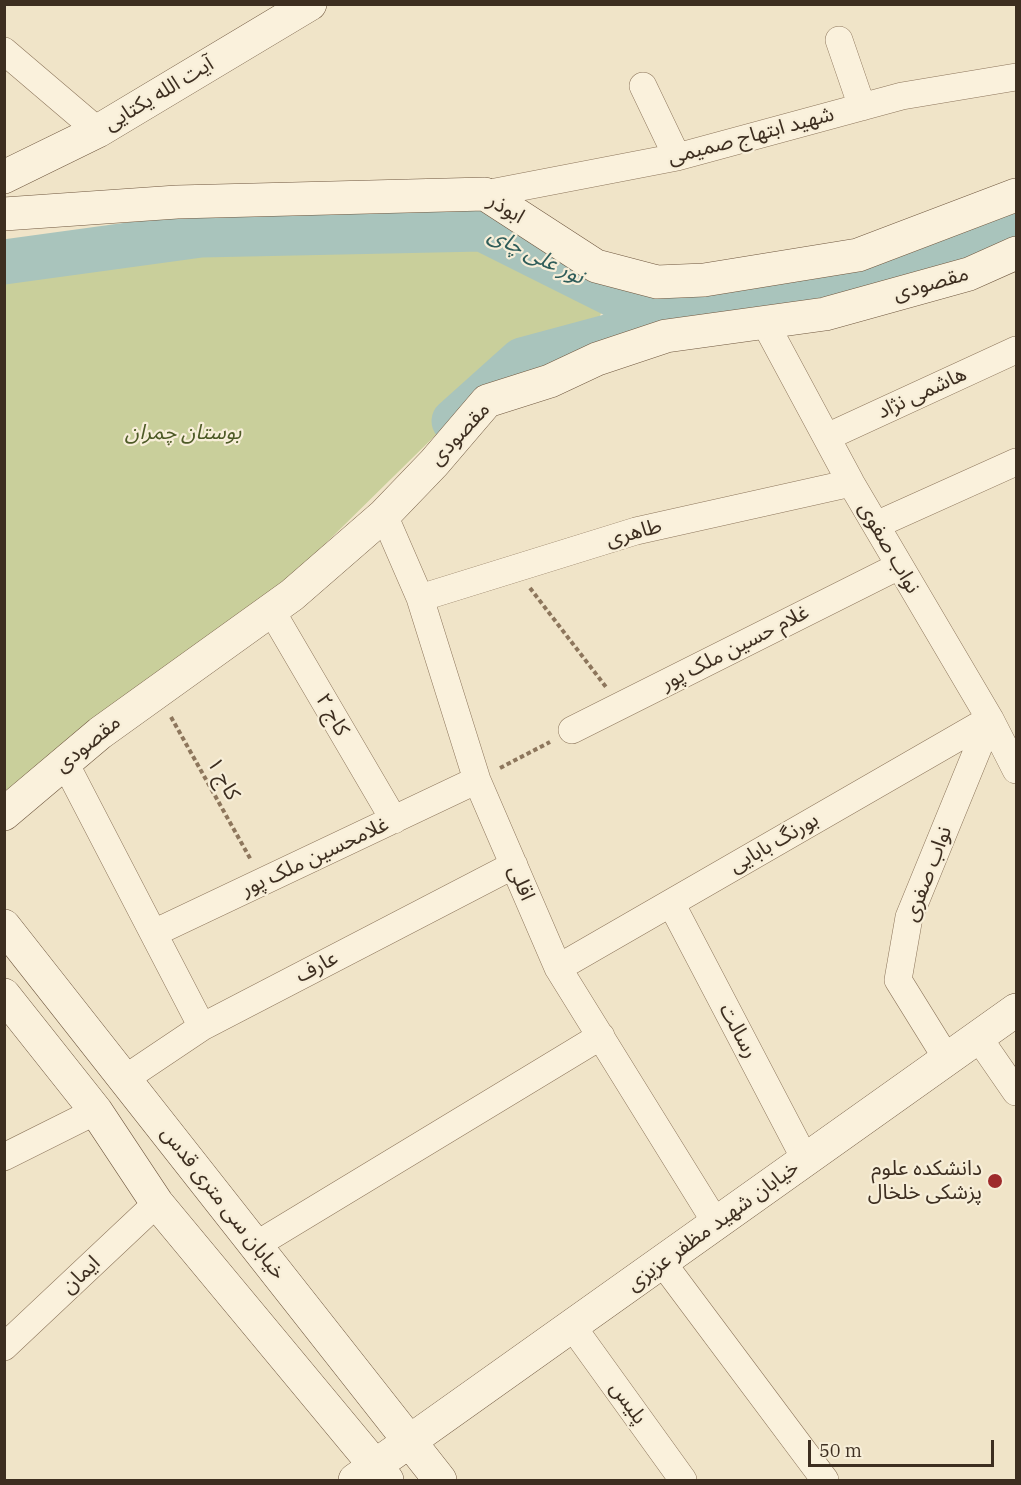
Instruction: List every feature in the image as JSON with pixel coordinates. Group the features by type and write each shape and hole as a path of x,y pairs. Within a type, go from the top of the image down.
{"street":[{"name":"آیت الله یکتایی","path":"4,177 98,131 301,6"},
{"path":"838,40 862,107"},
{"path":"4,51 98,131"},
{"name":"شهید ابتهاج صمیمی","path":"485,194 677,157 902,96 1017,77"},
{"path":"643,86 677,157"},
{"name":"ابوذر","path":"4,214 177,202 485,194 596,266 657,282 704,280 858,255 1017,195"},
{"name":"مقصودی","path":"4,814 100,733 271,610 384,515 434,463 487,401 550,381 597,359 666,336 825,314 969,274 1017,253"},
{"name":"نواب صفوی","path":"765,322 851,483 990,719 1017,770"},
{"name":"هاشمی نژاد","path":"826,437 1017,350"},
{"path":"876,525 1017,462"},
{"name":"طاهری","path":"420,598 636,531 851,483"},
{"name":"اقلی","path":"384,515 420,598 477,780 558,968 716,1223"},
{"name":"غلام حسین ملک پور","path":"572,730 898,566"},
{"name":"کاج ۲","path":"271,610 393,820"},
{"name":"بورنگ بابایی","path":"558,968 990,719"},
{"name":"نواب صفری","path":"947,1059 898,980 909,917 990,719"},
{"path":"65,763 202,1027"},
{"name":"غلامحسین ملک پور","path":"153,933 477,780"},
{"name":"عارف","path":"126,1078 202,1027 514,865"},
{"name":"رسالت","path":"670,903 805,1159"},
{"name":"خیابان سی متری قدس","path":"4,926 126,1078 440,1480"},
{"path":"4,995 96,1111 157,1203 372,1476"},
{"name":"خیابان شهید مظفر عزیزی","path":"372,1476 409,1442 1017,1010"},
{"path":"256,1245 601,1036"},
{"path":"978,1037 1017,1092"},
{"path":"4,1157 96,1111"},
{"name":"ایمان","path":"4,1347 157,1203"},
{"path":"662,1262 825,1480"},
{"name":"پلیس","path":"572,1326 683,1480"}],"path":[{"path":"515,569 621,706"},
{"name":"کاج ۱","path":"157,692 263,882"},
{"path":"477,780 572,730"}],"green space":[{"name":"بوستان چمران","path":"463,238 603,307 593,337 533,381 458,413 264,604 5,794 5,271 37,264"}],"waterway":[{"name":"نور علی چای","path":"4,262 201,235 482,229 622,299 698,310 963,254 1016,228"},
{"path":"454,421 522,360 663,322"}],"place":[{"name":"دانشکده علوم پزشکی خلخال","path":"995,1181"}]}
